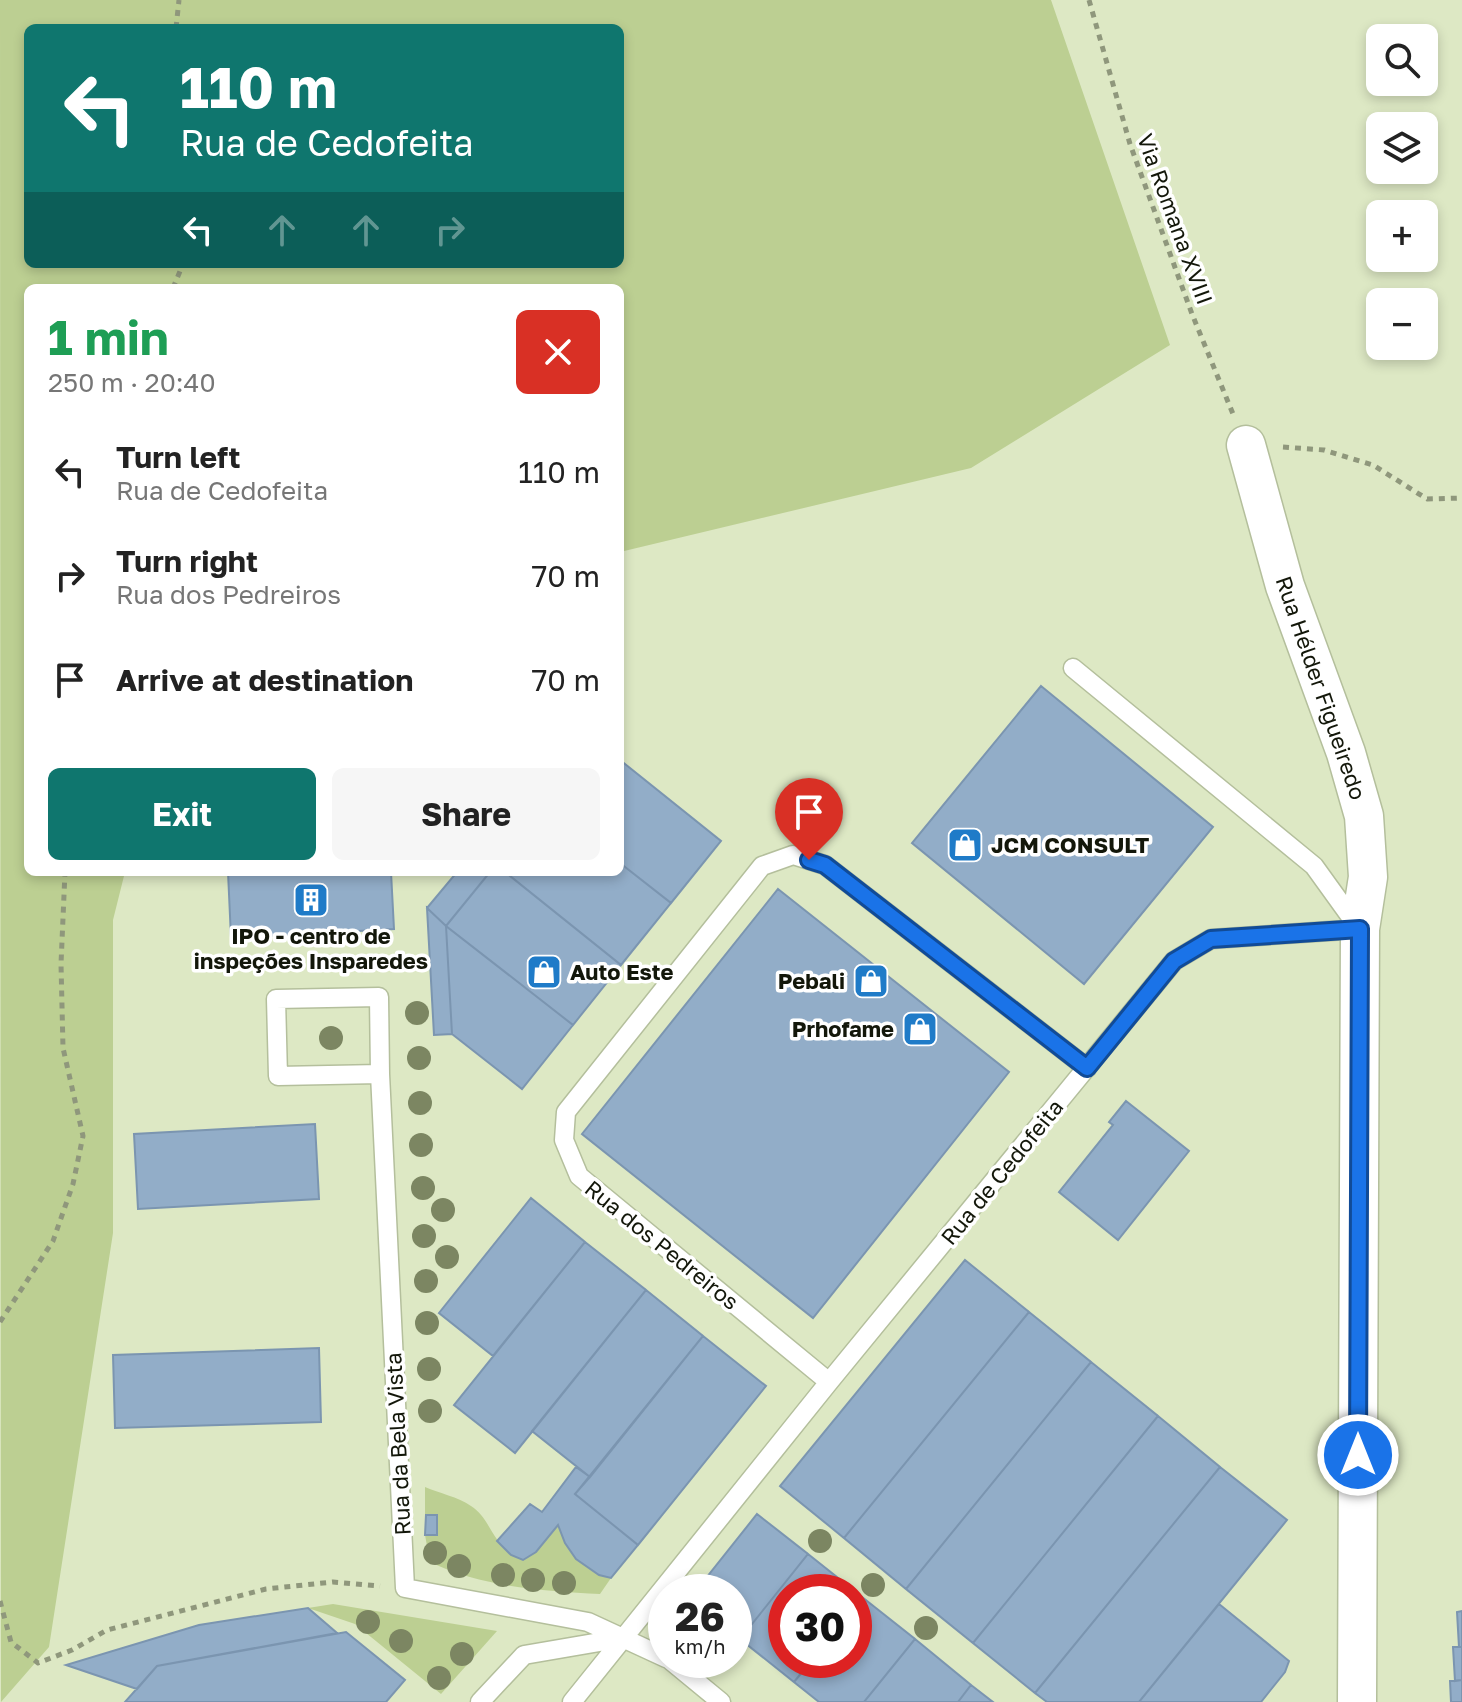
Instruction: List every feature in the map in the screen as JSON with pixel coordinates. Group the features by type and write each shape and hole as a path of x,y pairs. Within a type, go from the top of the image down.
{"street":[{"name":"Rua Hélder Figueiredo","path":"1246,445 1285,586 1346,753 1364,816 1368,877 1360,929 1357,1702"}],"lane":[{"path":"1073,668 1314,866 1360,929"},
{"name":"Rua dos Pedreiros","path":"829,1382 579,1176 564,1140 566,1112 762,866 793,855 825,865 1087,1068"},
{"name":"Rua de Cedofeita","path":"572,1702 1174,961 1211,939 1360,929"},
{"name":"Rua da Bela Vista","path":"380,1074 278,1076 276,999 379,997 405,1588"},
{"path":"405,1588 588,1622 648,1649"},
{"path":"480,1702 524,1655 625,1637"},
{"path":"691,1678 721,1702"}],"path":[{"path":"176,24 179,0"},
{"name":"Via Romana XVIII","path":"1089,0 1130,144 1192,314 1246,445"},
{"path":"1246,445 1324,450 1373,465 1427,499 1462,498"},
{"path":"0,1322 53,1241 73,1184 83,1136 63,1048 61,964 65,876"},
{"path":"0,1601 11,1642 38,1663 72,1650 107,1630 266,1589 333,1582 405,1588"}],"green space":[{"path":"0,0 1051,0 1170,345 971,468 624,551 624,284 24,284 24,876 124,876 113,920 113,1233 49,1647 1,1702"},
{"path":"425,1487 471,1506 504,1548 523,1560 536,1552 558,1525 578,1559 592,1570 611,1578 600,1594 557,1591 470,1577 430,1562 425,1535"},
{"path":"333,1604 497,1631 441,1694 355,1624 308,1608"}],"building":[{"path":"1041,686 1213,827 1084,984 912,843"},
{"path":"624,763 721,841 671,903 624,866"},
{"path":"624,866 671,903 621,965 510,876 624,876"},
{"name":"IPO - centro de inspeções Insparedes","path":"228,876 391,876 394,929 231,938"},
{"path":"454,876 487,876 446,926 427,908"},
{"path":"487,876 510,876 621,965 573,1025 446,926"},
{"path":"778,889 1009,1072 813,1318 582,1134"},
{"path":"427,908 446,926 452,1034 434,1035"},
{"path":"446,926 573,1025 522,1089 452,1034"},
{"path":"1126,1101 1189,1151 1118,1240 1059,1192 1113,1125 1109,1122"},
{"path":"315,1124 319,1199 138,1209 134,1134"},
{"path":"531,1198 585,1242 493,1356 439,1313"},
{"path":"585,1242 646,1290 515,1453 454,1405"},
{"path":"965,1260 1029,1312 844,1538 780,1486"},
{"path":"646,1290 703,1336 590,1477 532,1431"},
{"path":"1029,1312 1091,1362 906,1589 844,1538"},
{"path":"703,1336 766,1386 638,1545 575,1494"},
{"path":"319,1348 321,1422 115,1428 113,1355"},
{"path":"1091,1362 1158,1416 973,1643 906,1589"},
{"path":"1158,1416 1220,1467 1035,1693 973,1643"},
{"path":"576,1467 590,1477 575,1494 638,1545 611,1578 599,1575 576,1559 558,1525 536,1552 523,1560 511,1555 497,1541 530,1504 542,1512"},
{"path":"1220,1467 1287,1520 1139,1702 1047,1702 1035,1693"},
{"path":"757,1514 808,1554 792,1574 768,1574 768,1604 752,1624 752,1574 709,1574"},
{"path":"426,1515 437,1515 437,1535 425,1535"},
{"path":"808,1554 833,1574 792,1574"},
{"path":"768,1604 768,1661 752,1649 752,1624"},
{"path":"1219,1604 1289,1661 1285,1672 1261,1702 1139,1702"},
{"path":"872,1605 915,1639 864,1702 819,1702 794,1682 797,1678 872,1678"},
{"path":"308,1608 337,1633 157,1666 137,1689 66,1665 199,1625"},
{"path":"1462,1611 1462,1647 1459,1647 1457,1612"},
{"path":"346,1632 405,1680 386,1702 125,1702 157,1666"},
{"path":"915,1639 971,1685 958,1702 864,1702"},
{"path":"1453,1647 1462,1647 1462,1680 1455,1681"},
{"path":"1462,1680 1462,1702 1451,1702 1450,1681"},
{"path":"971,1685 993,1702 958,1702"}],"place":[{"name":"JCM CONSULT","path":"965,845"},
{"name":"IPO - centro de inspeções Insparedes","path":"311,900"},
{"name":"Auto Este","path":"544,972"},
{"name":"Pebali","path":"871,981"},
{"name":"Prhofame","path":"920,1029"}],"route":[{"path":"809,860 825,865 1087,1068 1174,961 1211,939 1360,929 1358,1455"}]}
